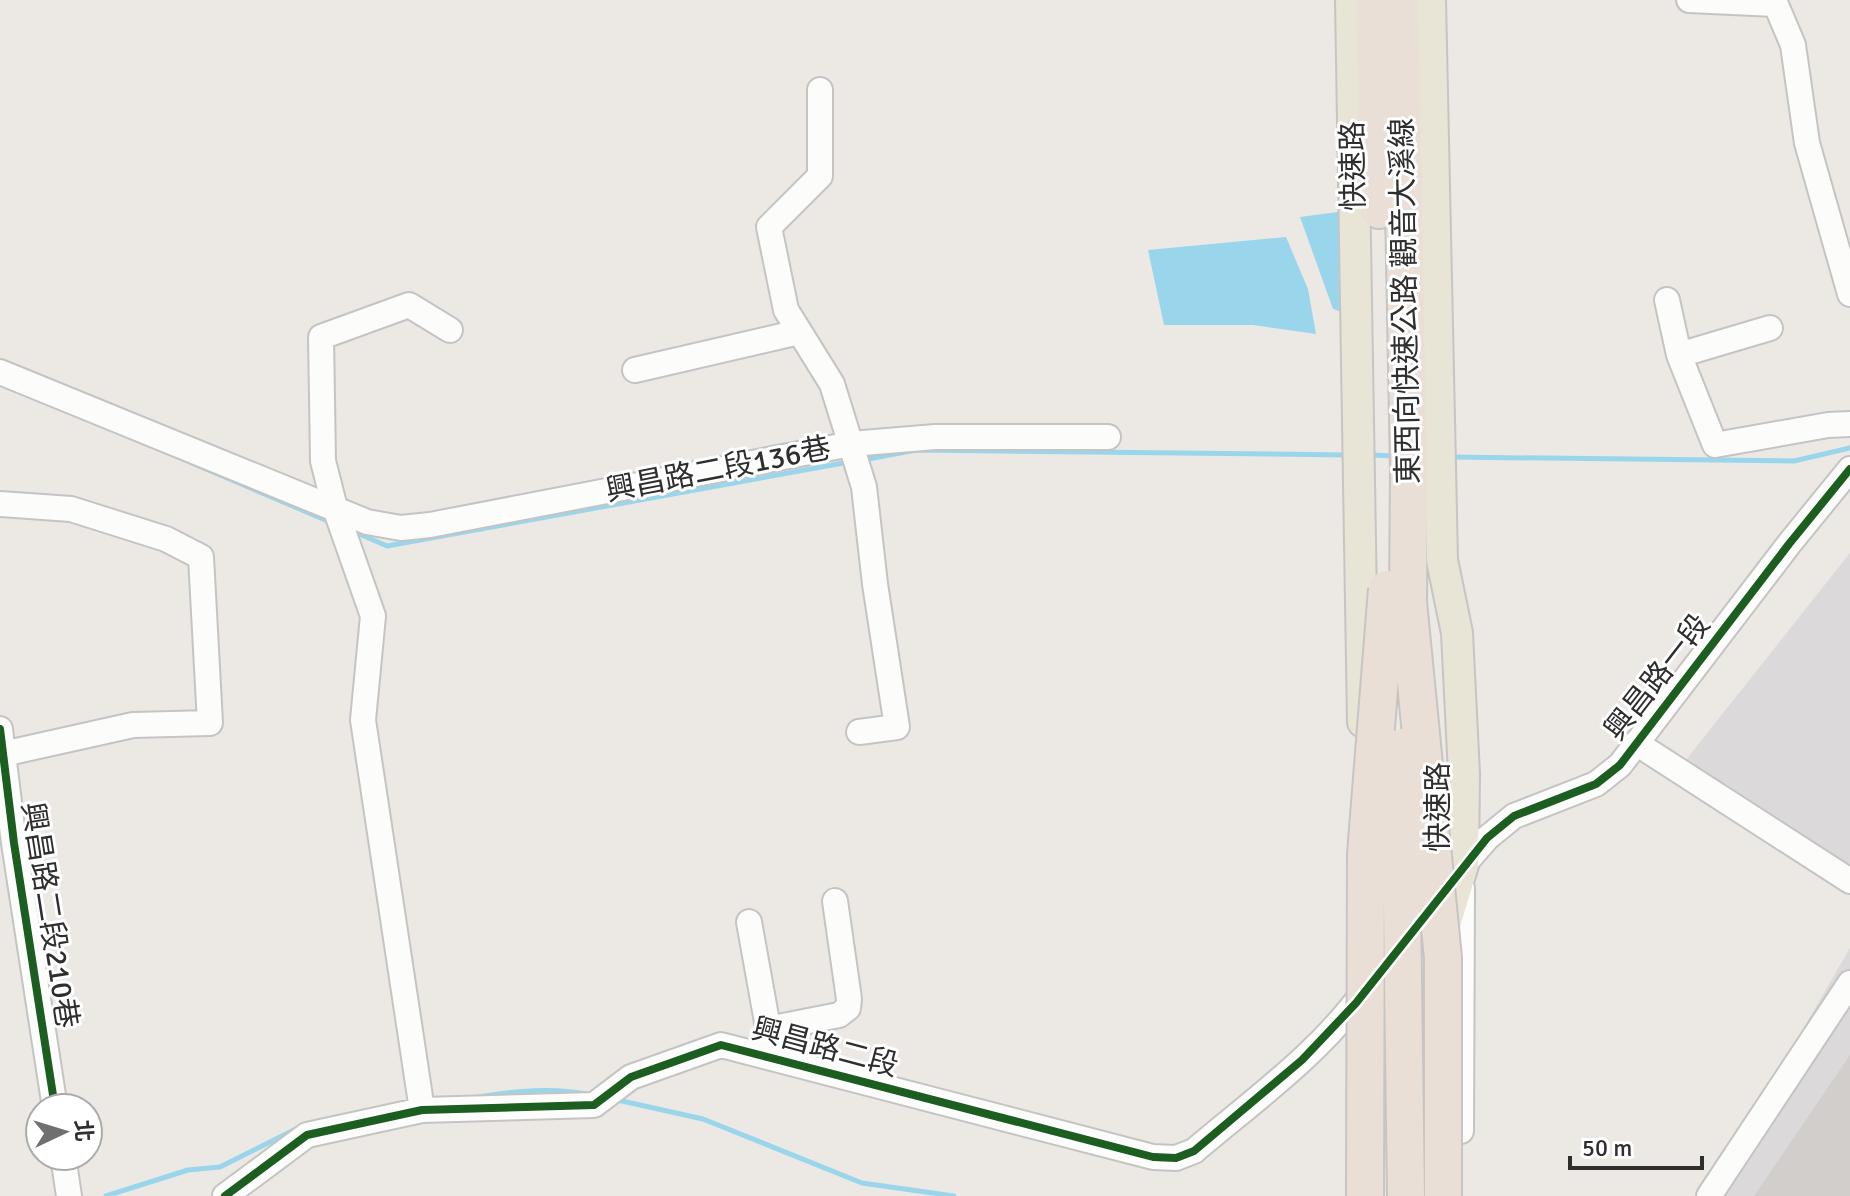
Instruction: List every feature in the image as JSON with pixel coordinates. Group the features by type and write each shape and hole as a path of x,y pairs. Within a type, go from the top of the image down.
{"highway":[{"name":"東西向快速公路 觀音大溪線","path":"1374,0 1397,595"},
{"name":"東西向快速公路 觀音大溪線","path":"1397,595 1409,470 1400,0"},
{"path":"1365,1196 1366,854 1397,595"},
{"path":"1390,1196 1397,595"},
{"path":"1397,595 1403,658 1401,835 1406,1196"},
{"path":"1397,595 1443,958 1443,1196"}],"main road":[{"name":"快速路","path":"1351,0 1363,728 1371,857 1364,992 1375,1196"},
{"name":"快速路","path":"1430,0 1442,560 1457,633 1464,774 1463,865 1438,950 1431,1042 1430,1196"}],"street":[{"path":"1689,0 1774,2 1793,45 1807,143 1850,294"},
{"path":"820,90 820,176 769,227 786,310 832,384 864,487 897,727 859,732"},
{"path":"1667,300 1679,355 1715,445 1850,424"},
{"path":"422,1110 363,720 373,616 335,508 323,461 321,337 409,305 450,330"},
{"path":"1679,355 1770,328"},
{"path":"635,370 799,332"},
{"name":"興昌路二段136巷","path":"0,372 367,522 401,528 851,444 935,437 1108,437"},
{"name":"興昌路一段","path":"1364,992 1487,838 1514,816 1596,784 1620,765 1850,469"},
{"path":"0,504 71,509 166,539 201,557 210,723 133,725 3,754"},
{"name":"興昌路二段210巷","path":"0,729 14,843 53,1092"},
{"path":"1636,743 1850,881"},
{"name":"快速路","path":"1460,1196 1463,865"},
{"path":"773,1028 839,1015 848,1008 835,901"},
{"path":"749,922 767,1022 773,1028"},
{"path":"1709,1196 1850,983"},
{"name":"興昌路二段","path":"225,1196 307,1135 422,1110 594,1105 631,1077 721,1045 1153,1157 1176,1158 1194,1151 1302,1060 1364,992"},
{"name":"快速路","path":"1355,1196 1364,992"},
{"path":"766,1056 773,1028"},
{"path":"65,1172 69,1196"}],"shaded area":[{"path":"1850,553 1850,887 1685,761"},
{"path":"1850,948 1850,1196 1706,1196"}],"water":[{"path":"1345,211 1342,312 1333,309 1300,217"},
{"path":"1286,237 1308,289 1316,334 1253,325 1164,325 1148,250"}],"building":[{"path":"1850,1055 1850,1196 1754,1196"}],"waterway":[{"path":"1450,457 1794,461 1850,448"},
{"path":"863,460 916,450 1348,455"},
{"path":"1370,455 1396,456"},
{"path":"350,530 387,546 849,462"},
{"path":"192,463 330,522"},
{"path":"478,1097 534,1091 591,1095"},
{"path":"613,1099 703,1119 862,1183 954,1196"},
{"path":"106,1196 188,1170 220,1167 296,1129"}],"cycle path":[{"path":"225,1196 307,1135 422,1110 594,1105 631,1077 721,1045 1153,1157 1176,1158 1194,1151 1302,1060 1356,1003 1487,838 1514,816 1596,784 1620,765 1850,469"},
{"path":"0,729 14,843 53,1092"}]}
